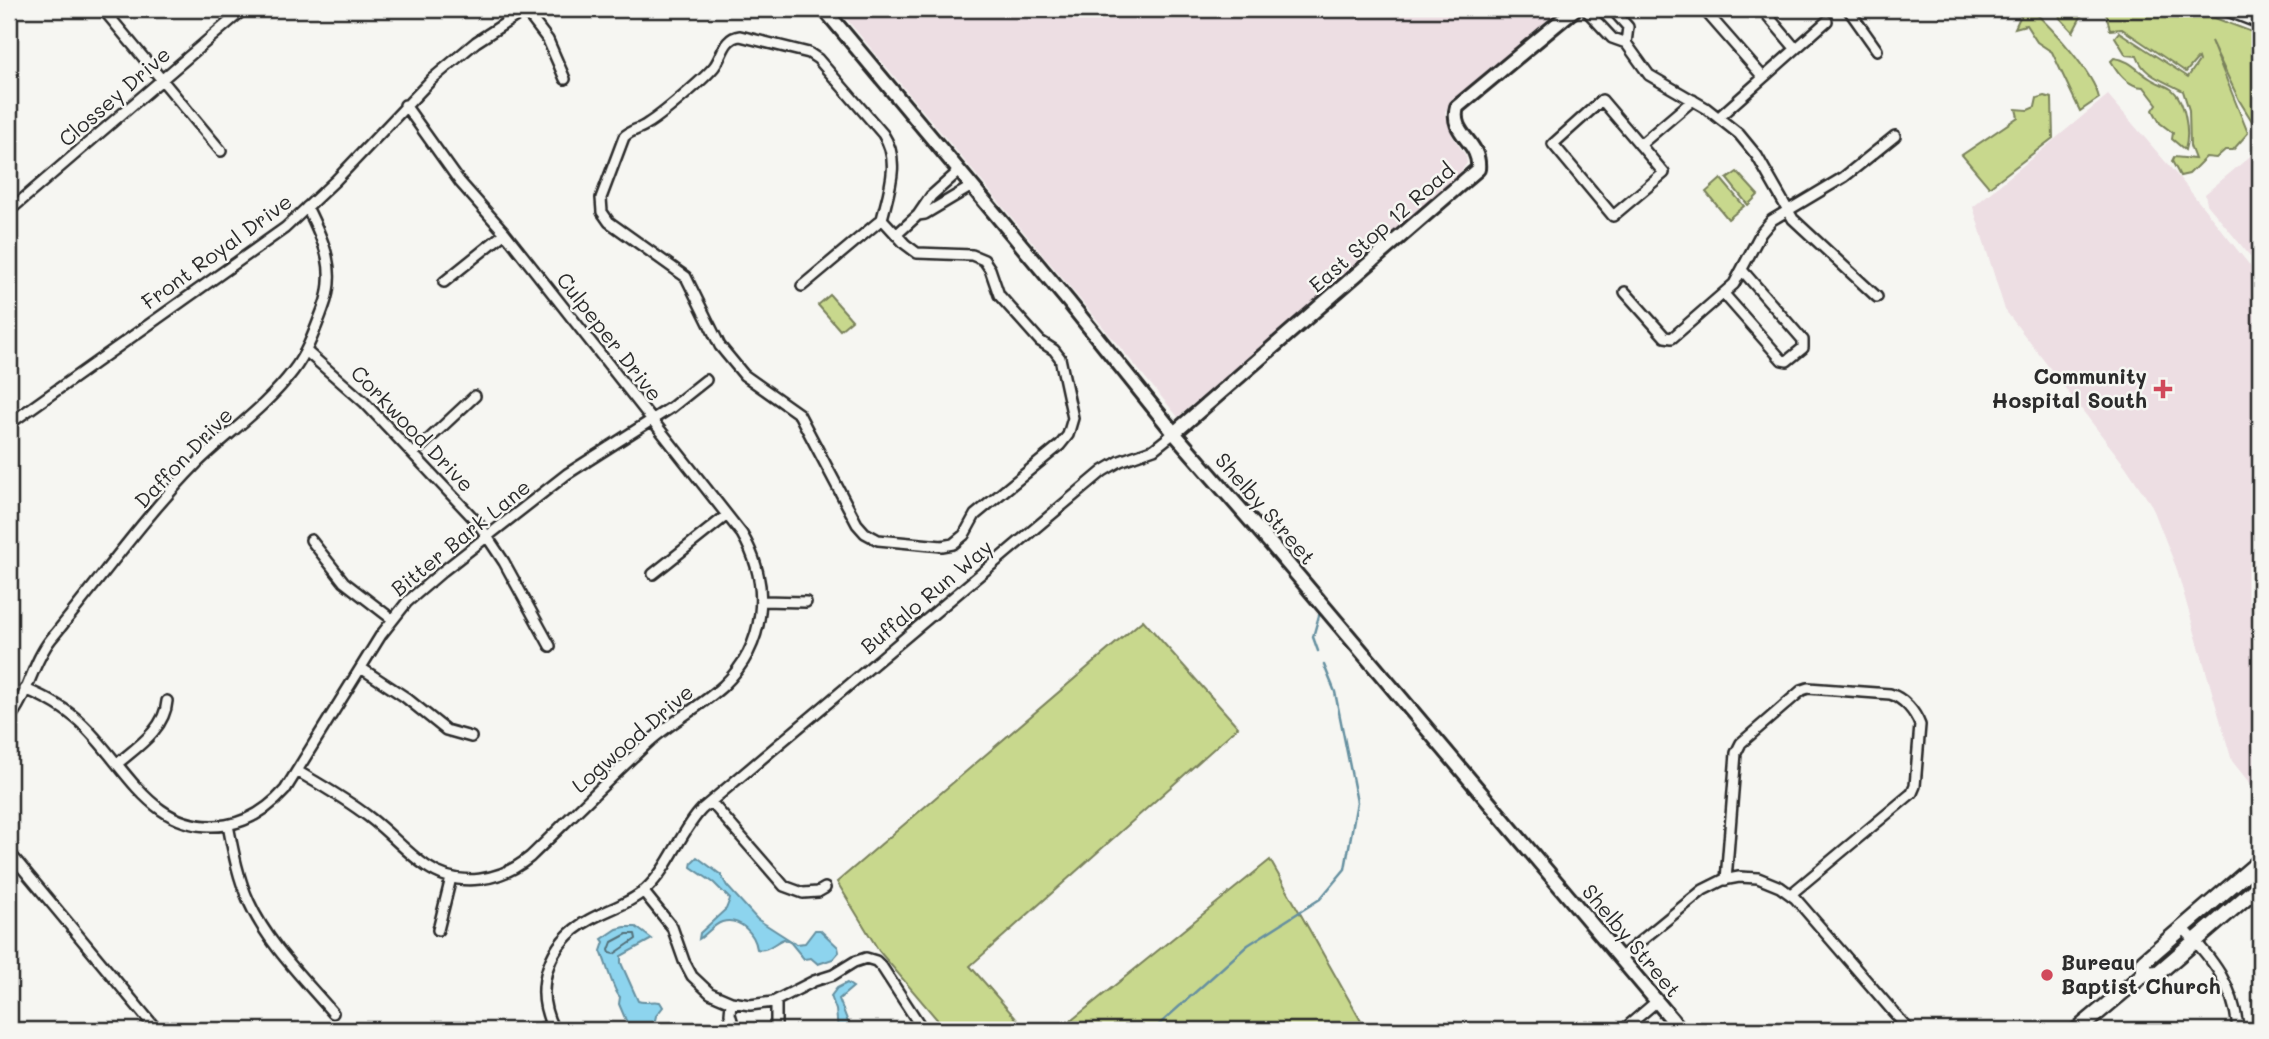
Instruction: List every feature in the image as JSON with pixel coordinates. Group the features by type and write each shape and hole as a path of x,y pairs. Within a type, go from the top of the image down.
{"main road":[{"path":"2229,9 2260,21"},
{"path":"2144,974 2144,961 2260,862"},
{"path":"2077,1030 2144,974 2158,973 2260,885"}],"street":[{"path":"103,9 221,150"},
{"name":"Clossey Drive","path":"9,211 244,9"},
{"path":"526,9 548,40 565,79"},
{"name":"Front Royal Drive","path":"9,424 257,248 336,180 405,105 460,55 526,9"},
{"name":"Shelby Street","path":"824,9 1174,433 1681,1030"},
{"name":"East Stop 12 Road","path":"1174,433 1478,169 1479,160 1475,150 1455,124 1457,107 1575,9"},
{"path":"1585,9 1612,38 1626,43 1649,75 1719,117 1739,134 1757,156 1788,211 1818,244 1877,297"},
{"path":"1612,9 1628,27 1626,43"},
{"path":"1712,9 1707,13 1763,77"},
{"path":"1762,9 1795,48"},
{"path":"1848,9 1877,50"},
{"path":"1719,117 1827,21"},
{"path":"802,286 882,219 893,171 893,158 888,141 818,59 787,47 740,36 732,38 725,44 712,70 649,124 625,135 601,198 602,212 609,222 686,277 720,346 744,375 799,414 857,524 865,533 881,540 931,545 946,546 956,542 964,535 975,515 1060,445 1068,435 1073,418 1069,398 1059,356 1041,341 999,295 984,260 972,255 917,253 882,219"},
{"path":"1602,100 1640,145 1664,173 1613,216 1553,144 1602,100"},
{"path":"1640,145 1693,100"},
{"name":"Culpeper Drive","path":"405,105 460,182 505,233 742,534 753,556 760,580 762,601"},
{"path":"1625,292 1665,337 1670,339 1724,294 1742,270 1761,233 1772,220 1844,177 1895,136"},
{"path":"896,235 918,215 931,196 959,171"},
{"path":"918,215 925,214 972,186"},
{"name":"Daffon Drive","path":"9,719 21,701 45,647 159,507 198,463 272,396 306,351 325,306 330,277 326,244 307,207"},
{"path":"444,282 505,233"},
{"path":"1724,294 1782,360 1787,361 1803,348 1803,340 1742,270"},
{"name":"Corkwood Drive","path":"306,351 351,390 467,511 487,536 550,646"},
{"name":"Bitter Bark Lane","path":"228,825 252,817 285,790 360,668 393,619 419,590 567,474 652,420 706,380"},
{"path":"413,454 475,396"},
{"name":"Buffalo Run Way","path":"643,891 657,877 692,820 711,802 1102,471 1120,461 1154,449 1174,433"},
{"path":"653,574 727,515"},
{"path":"311,540 344,582 393,619"},
{"path":"762,601 806,602"},
{"name":"Logwood Drive","path":"452,878 468,880 492,877 513,869 530,857 654,738 729,680 742,664 753,641 760,622 762,601"},
{"path":"360,668 405,696 446,730 471,737"},
{"path":"1726,880 1737,749 1802,690 1812,687 1894,695 1903,701 1919,723 1915,786 1912,793 1791,894"},
{"path":"25,689 50,700 78,719 146,799 167,815 199,825 228,825 238,870 255,915 270,938 333,1013"},
{"path":"117,764 153,733 162,720 167,701"},
{"path":"297,771 357,807 429,868 452,878 438,930"},
{"path":"711,802 784,886 803,893 818,892 825,888"},
{"path":"9,852 157,1030"},
{"path":"1620,958 1704,888 1739,877 1758,878 1791,894 1909,1030"},
{"path":"538,1030 552,1027 543,996 545,975 558,945 586,921 643,891 671,925 692,976 710,993 731,1002 750,1005 776,1001 861,959 874,961 882,967 923,1030"},
{"path":"2183,928 2214,963 2229,987 2238,1030"},
{"path":"776,1001 776,1030"},
{"path":"1623,1030 1657,1001"},
{"path":"731,1002 730,1014 735,1030"}],"shaded area":[{"path":"838,9 1561,9 1452,100 1445,112 1453,137 1466,156 1467,163 1451,185 1178,417"},
{"name":"Community Hospital South","path":"2108,95 2260,278 2260,796 2232,761 2176,567 2152,506 2126,467 2005,310 1973,207"},
{"path":"2260,148 2260,268 2207,204 2205,194"}],"green space":[{"path":"2016,9 2031,9 2050,27 2089,76 2099,98 2080,111 2052,52 2037,42 2026,25 2015,28 2021,15"},
{"path":"2058,9 2085,9 2073,32 2060,18"},
{"path":"2105,9 2191,9 2260,35 2260,134 2239,100 2211,41 2248,133 2233,150 2225,150 2216,158 2206,157 2189,174 2180,176 2172,161 2174,157 2195,159 2190,146 2189,110 2183,91 2150,74 2137,56 2126,55 2115,37 2119,32 2188,77 2199,61 2198,58 2186,72 2122,29 2110,30"},
{"path":"2114,58 2129,63 2176,94 2186,118 2185,150 2172,139 2173,133 2160,123 2153,110 2157,104 2144,87 2133,85 2124,78 2111,61"},
{"path":"2037,98 2052,98 2053,138 1989,187 1962,155 2018,117 2016,109 2028,110 2035,107"},
{"path":"1737,172 1758,195 1748,205 1727,179"},
{"path":"1721,179 1744,206 1728,219 1706,192"},
{"path":"830,295 852,320 840,330 818,305"},
{"path":"1143,620 1238,727 970,966 1026,1030 946,1030 879,951 837,882"},
{"path":"1270,860 1366,1030 1053,1030 1062,1028"}],"water":[{"path":"697,857 721,875 727,886 757,919 796,944 805,943 815,930 820,930 838,947 839,952 833,959 818,964 811,958 804,959 791,943 784,939 768,948 757,949 756,943 745,928 729,921 719,923 699,939 700,933 726,909 730,899 714,883 691,867"},
{"path":"625,927 636,927 652,939 621,956 621,963 638,1001 660,1002 663,1007 654,1024 658,1030 630,1030 601,951 604,942 602,939"},
{"path":"847,983 853,987 839,999 851,1030 838,1030 831,996 837,988"}],"waterway":[{"path":"1318,651 1313,637 1320,612"},
{"path":"1153,1030 1248,945 1320,899 1345,869 1357,802 1335,692 1324,665"}],"place":[{"name":"Community Hospital South","path":"2163,389"},
{"name":"Bureau Baptist Church","path":"2047,975"}]}
